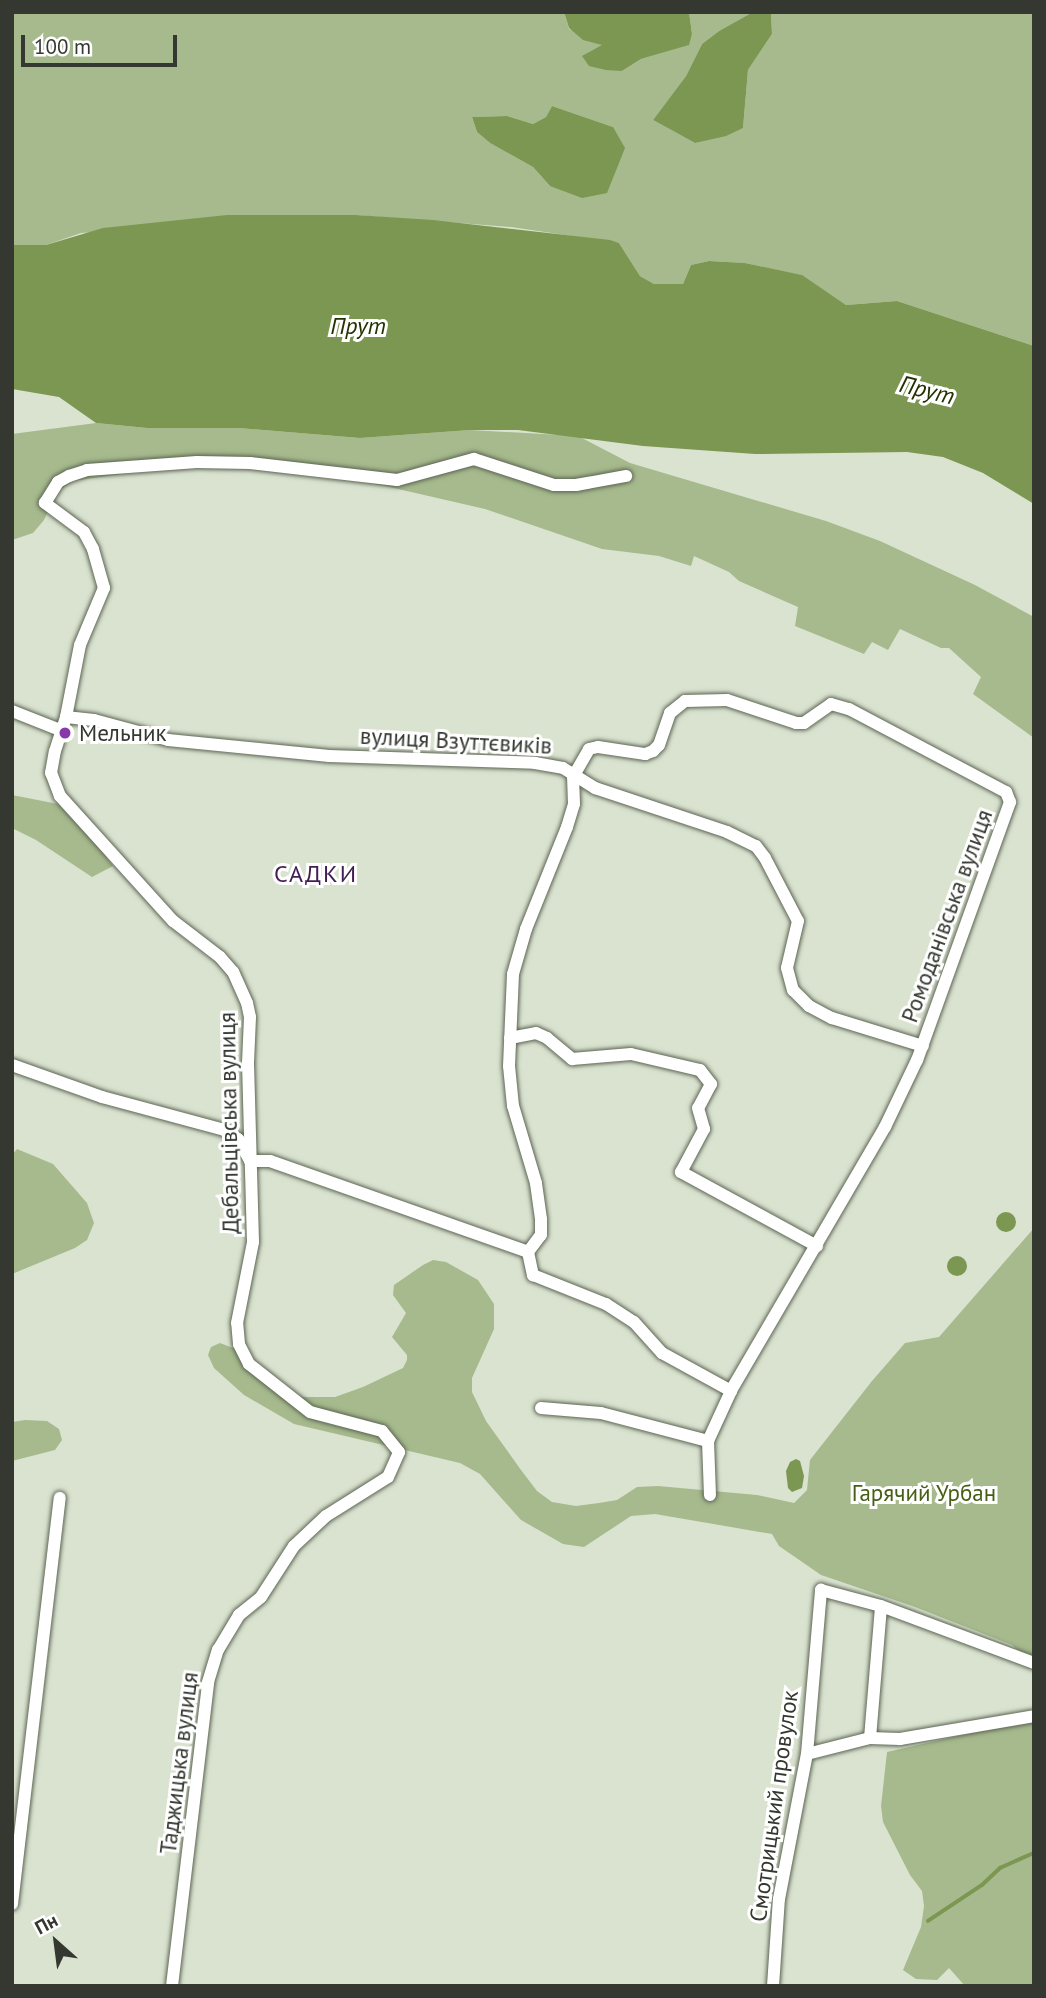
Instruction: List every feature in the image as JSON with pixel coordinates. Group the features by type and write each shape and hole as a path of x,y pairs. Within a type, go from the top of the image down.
{"street":[{"path":"12,710 60,730 66,717 80,645 104,588 97,559 84,532 45,503 58,482 69,476 87,470 250,463 397,480 474,460 554,485 576,485 626,476"},
{"name":"Ромоданівська вулиця","path":"573,777 589,749 645,754 653,751 659,745 677,705 705,698 727,700 796,723 804,723 831,704 849,709 1006,792 1010,802 923,1046 885,1127 732,1391 708,1441"},
{"name":"вулиця Взуттєвиків","path":"66,717 94,720 169,740 379,759 535,763 563,768 573,777 575,793 570,816 526,929 513,974 510,1038 513,1106 536,1183 541,1220 541,1235 528,1252"},
{"name":"Дебальцівська вулиця","path":"60,730 51,773 60,796 173,921 220,957 233,972 247,1003 250,1017 248,1074 253,1242 237,1323 239,1344 248,1364 310,1412 336,1421 366,1425 382,1431 393,1440 400,1452 396,1464 375,1488"},
{"path":"573,777 607,792 727,832 756,846 798,921 787,968 793,990 809,1006 832,1018 923,1046"},
{"path":"510,1038 536,1033 548,1038 572,1059 631,1054 700,1070 711,1084 698,1108 704,1129 681,1172 817,1246"},
{"path":"12,1065 102,1097 225,1130 238,1139 250,1161 270,1161 528,1252 533,1275 606,1304 634,1322 662,1353 732,1391"},
{"path":"541,1408 601,1413 708,1441 710,1495"},
{"name":"Таджицька вулиця","path":"172,1986 208,1682 218,1650 239,1615 261,1597 294,1546 326,1516 375,1488"},
{"path":"12,1904 60,1499"},
{"name":"Смотрицький провулок","path":"772,1986 779,1899 807,1754 821,1590 881,1606"},
{"path":"870,1738 881,1606 1034,1663"},
{"path":"807,1754 870,1738 900,1739 1034,1716"}],"green space":[{"path":"12,12 564,12 569,29 603,45 622,71 641,59 688,45 692,34 689,12 753,12 702,44 686,76 653,120 695,143 743,128 748,70 772,34 771,13 765,12 1034,12 1034,346 897,301 846,305 801,275 745,263 709,261 691,265 683,284 654,284 640,276 619,243 511,227 356,215 81,233 46,245 12,245","holes":["552,106 613,127 550,186 533,167 490,143 477,132 472,117 507,116 533,124 546,117"]},
{"path":"96,423 147,428 239,428 360,438 470,430 578,436 630,463 826,521 880,541 975,585 1034,617 1034,738 973,694 981,677 949,648 941,648 900,629 888,650 872,642 864,654 795,626 798,607 739,581 729,572 694,556 691,566 659,556 602,549 485,509 385,486 292,470 241,465 157,469 73,481 57,492 44,520 33,533 12,540 12,434"},
{"path":"12,795 58,804 96,843 113,866 92,877 36,840 12,828"},
{"path":"17,1149 53,1164 87,1203 94,1223 87,1240 75,1248 12,1274 12,1155"},
{"name":"Гарячий Урбан","path":"1034,1228 1034,1663 1012,1645 915,1607 821,1575 779,1546 772,1534 655,1514 631,1516 584,1547 563,1544 521,1520 480,1474 460,1463 294,1424 244,1395 214,1368 208,1355 211,1347 220,1343 246,1353 287,1391 303,1397 335,1397 363,1387 403,1368 407,1360 407,1355 392,1337 406,1313 393,1295 394,1285 433,1260 446,1262 478,1280 494,1304 494,1329 472,1378 472,1392 486,1421 521,1470 537,1491 552,1502 576,1506 599,1503 617,1500 637,1487 658,1486 757,1495 794,1503 807,1490 810,1460 905,1343 939,1337"},
{"path":"47,1421 59,1429 62,1440 55,1450 12,1461 12,1422"},
{"path":"1034,1719 1034,1986 965,1986 949,1968 937,1980 916,1979 903,1970 921,1927 924,1906 922,1891 910,1875 883,1822 881,1806 887,1752"}],"water":[{"path":"564,12 689,12 692,34 689,45 641,59 622,71 606,70 589,66 582,56 602,45 583,40 569,28"},
{"path":"753,12 771,13 772,34 748,70 743,128 726,136 695,143 653,120 686,76 702,44"},
{"path":"552,106 613,127 625,148 607,193 582,198 550,186 533,167 490,143 477,132 472,117 507,116 533,124 546,117"},
{"name":"Прут","path":"227,215 356,215 433,220 610,240 619,243 640,276 654,284 683,284 691,265 709,261 745,263 802,275 846,305 897,301 1034,346 1034,504 983,473 943,457 907,452 755,454 643,446 518,430 470,430 360,438 239,428 147,428 96,423 59,397 12,389 12,245 46,245 103,228"},
{"path":"1006,1212 1013,1215 1016,1222 1013,1229 1006,1232 999,1229 996,1222 999,1215"},
{"path":"957,1256 964,1259 967,1266 964,1273 957,1276 950,1273 947,1266 950,1259"},
{"path":"796,1459 800,1461 804,1476 802,1488 792,1492 788,1488 786,1471 790,1462"}],"waterway":[{"path":"928,1921 982,1885 1000,1868 1034,1853"}],"place":[{"name":"Мельник","path":"65,733"}],"district":[{"name":"САДКИ","path":"316,874"}]}
